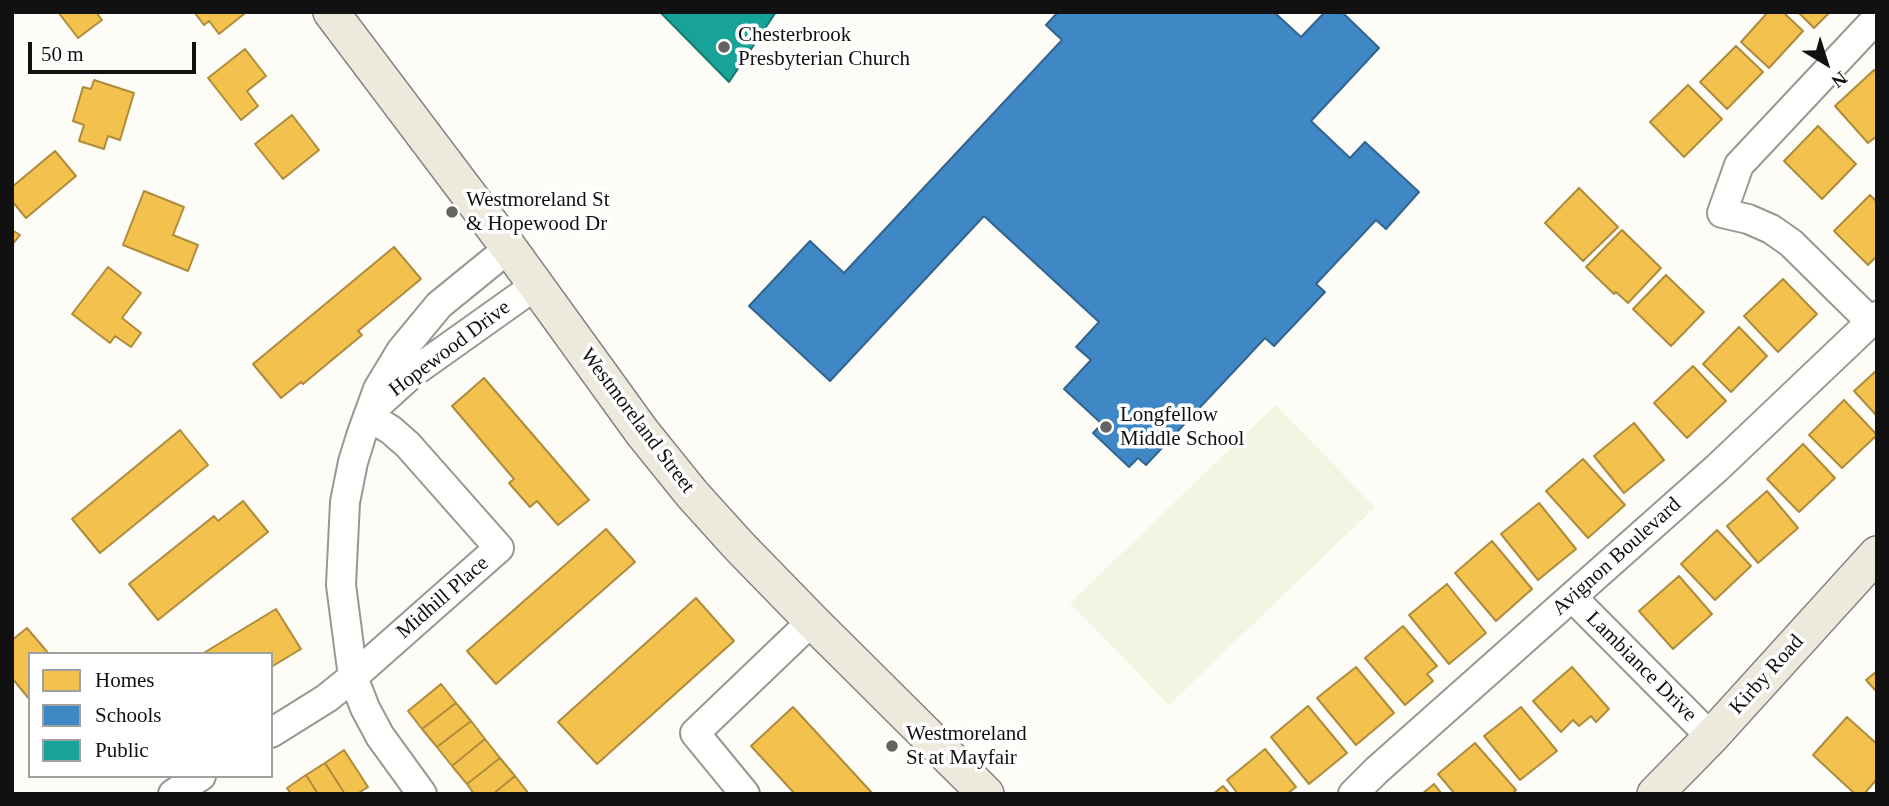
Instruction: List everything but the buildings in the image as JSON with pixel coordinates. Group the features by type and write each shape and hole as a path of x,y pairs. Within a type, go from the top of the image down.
{"main road":[{"name":"Westmoreland Street","path":"331,12 666,462 739,546 986,794"},
{"name":"Kirby Road","path":"1655,794 1711,737 1877,554"}],"street":[{"path":"1874,319 1791,243 1748,219 1722,213 1739,165 1877,18"},
{"name":"Hopewood Drive","path":"422,794 380,736 353,677 342,606 341,543 348,481 368,416 385,376 417,329 439,304 509,248"},
{"name":"Hopewood Drive","path":"368,416 415,371 536,285"},
{"name":"Avignon Boulevard","path":"1353,794 1757,432 1874,319"},
{"name":"Midhill Place","path":"273,732 327,698 353,677 499,548 408,445 391,430 368,416"},
{"name":"Lambiance Drive","path":"1572,597 1711,737"},
{"path":"745,794 695,733 812,621"},
{"path":"173,794 198,778"}],"green space":[{"path":"1276,405 1375,507 1169,705 1070,603"}],"place":[{"name":"Chesterbrook Presbyterian Church","path":"724,47"},
{"name":"Westmoreland St & Hopewood Dr","path":"452,212"},
{"name":"Longfellow Middle School","path":"1106,427"},
{"name":"Westmoreland St at Mayfair","path":"892,746"}]}
